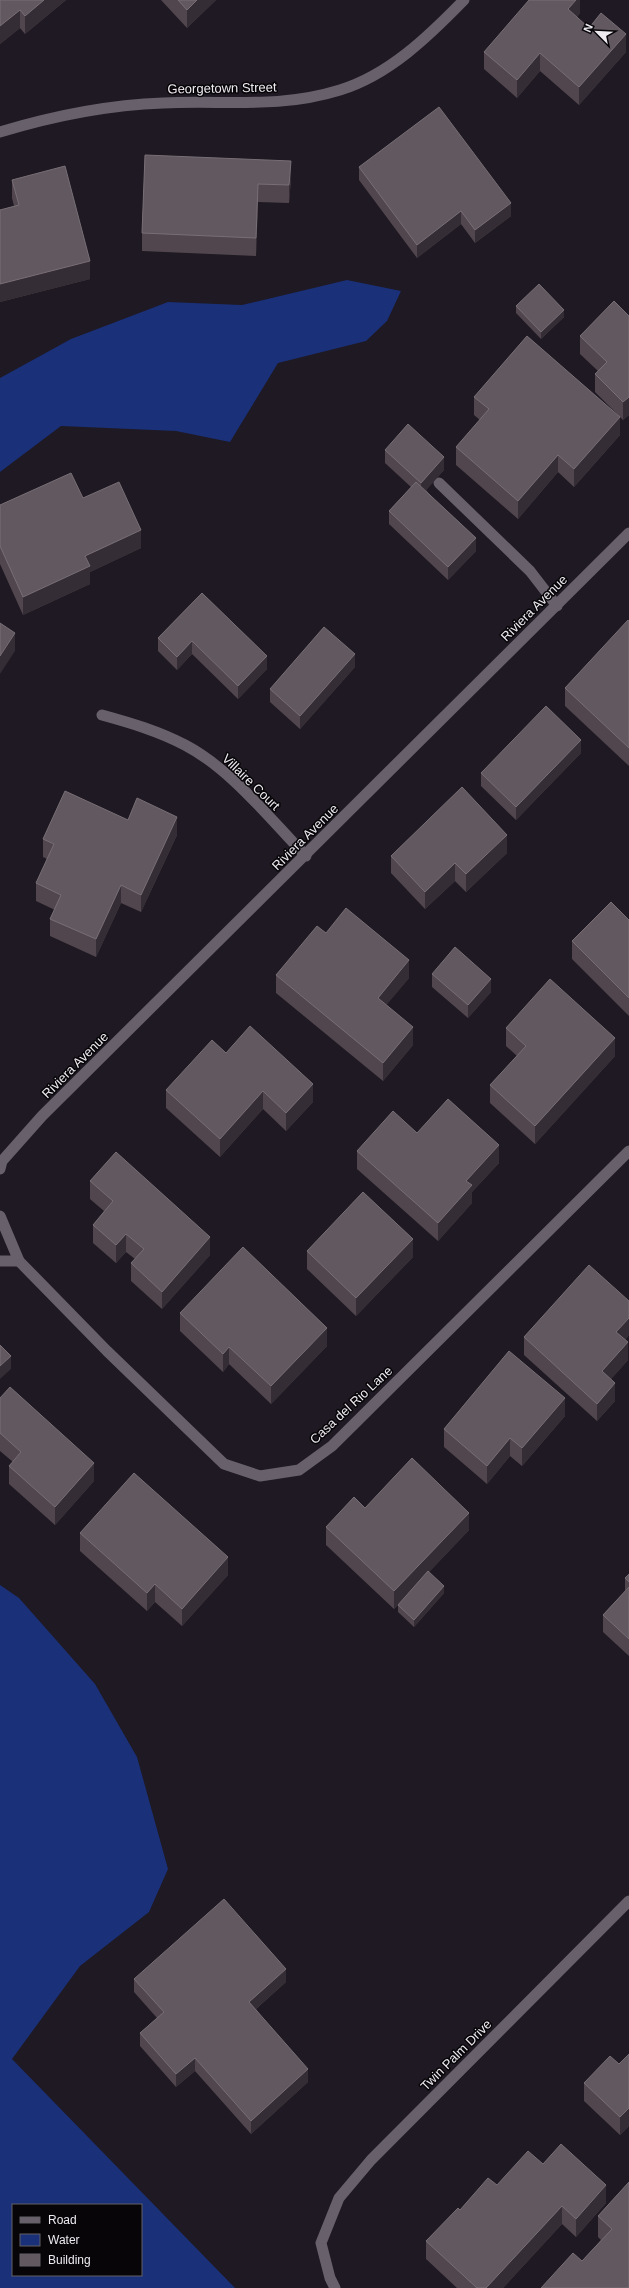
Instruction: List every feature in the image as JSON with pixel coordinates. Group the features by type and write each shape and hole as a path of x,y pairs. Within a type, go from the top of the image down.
{"street":[{"name":"Georgetown Street","path":"0,132 73,113 118,106 164,102 254,104 298,100 341,90 382,72 417,45 464,0"},
{"path":"439,483 530,571 557,606"},
{"name":"Riviera Avenue","path":"1,1164 42,1116 306,856 629,533"},
{"name":"Villaire Court","path":"102,715 145,727 186,746 217,767 306,856"},
{"name":"Casa del Rio Lane","path":"19,1261 107,1351 224,1464 260,1476 299,1470 332,1446 629,1151"},
{"path":"0,1216 19,1261 0,1261"},
{"name":"Twin Palm Drive","path":"335,2288 330,2278 321,2243 339,2198 371,2160 629,1901"}],"water":[{"path":"347,280 401,291 387,321 366,341 278,363 230,442 176,431 61,426 0,472 0,378 71,339 168,302 242,305"},
{"path":"0,1585 19,1598 95,1684 137,1757 168,1869 149,1912 80,1966 12,2059 235,2288 0,2288"}],"building":[{"path":"0,0 44,0 25,16 20,10 0,26"},
{"path":"178,0 197,0 187,10"},
{"path":"529,0 576,0 568,9 589,28 601,13 626,34 579,87 540,53 517,80 484,52"},
{"path":"439,107 511,203 475,230 461,211 417,245 359,167"},
{"path":"145,155 291,161 289,185 258,184 256,238 142,233"},
{"path":"65,166 90,261 0,284 0,210 19,205 12,180"},
{"path":"539,284 564,310 541,332 516,306"},
{"path":"614,301 629,316 629,397 623,402 595,374 607,362 580,336"},
{"path":"527,336 620,417 574,469 558,455 518,501 456,447 489,409 474,397"},
{"path":"408,424 444,457 421,483 385,450"},
{"path":"71,473 83,498 119,482 141,530 85,556 90,566 23,597 0,546 0,505"},
{"path":"416,482 476,538 448,567 389,511"},
{"path":"202,593 267,656 238,686 192,641 177,657 158,638"},
{"path":"628,620 629,621 629,748 565,688"},
{"path":"0,623 15,633 0,656"},
{"path":"324,627 355,654 300,716 270,689"},
{"path":"546,706 581,740 516,807 481,773"},
{"path":"462,787 507,835 466,874 455,863 425,892 391,856"},
{"path":"65,791 128,820 137,798 177,817 141,895 121,885 96,939 50,919 61,895 36,883 54,844 43,839"},
{"path":"611,902 629,920 629,998 572,941"},
{"path":"346,908 409,960 378,998 413,1027 383,1063 276,975 317,926 326,933"},
{"path":"455,947 491,979 468,1005 432,974"},
{"path":"550,979 615,1038 535,1126 490,1085 526,1046 506,1028"},
{"path":"250,1026 313,1084 286,1113 263,1091 220,1139 166,1090 212,1040 226,1053"},
{"path":"448,1099 499,1145 466,1181 472,1185 438,1223 357,1151 393,1111 417,1133"},
{"path":"116,1152 210,1237 162,1292 131,1263 144,1249 126,1234 116,1245 93,1225 113,1201 90,1181"},
{"path":"363,1192 413,1239 356,1298 307,1251"},
{"path":"243,1247 327,1328 271,1386 229,1347 223,1354 180,1313"},
{"path":"589,1265 629,1301 629,1318 616,1332 628,1342 602,1371 615,1383 597,1404 524,1337"},
{"path":"0,1345 11,1356 0,1366"},
{"path":"509,1351 565,1398 522,1448 510,1438 487,1466 444,1429"},
{"path":"10,1387 94,1463 55,1507 9,1466 21,1452 0,1433 0,1398"},
{"path":"412,1458 469,1513 394,1591 326,1527 354,1497 365,1508"},
{"path":"134,1473 228,1557 182,1609 155,1584 147,1593 80,1533"},
{"path":"428,1571 444,1586 414,1620 398,1605"},
{"path":"629,1574 629,1582 625,1578"},
{"path":"629,1587 629,1639 603,1615"},
{"path":"224,1899 286,1969 249,2002 308,2069 251,2121 195,2058 176,2074 140,2033 164,2012 134,1979"},
{"path":"629,2054 629,2108 620,2117 584,2083 610,2056 619,2064"},
{"path":"561,2144 606,2185 576,2219 562,2206 486,2288 477,2288 426,2241 458,2208 460,2210 488,2178 497,2185 528,2151 543,2164"},
{"path":"629,2182 629,2288 541,2288 573,2253 582,2261 612,2229 598,2216"}]}
